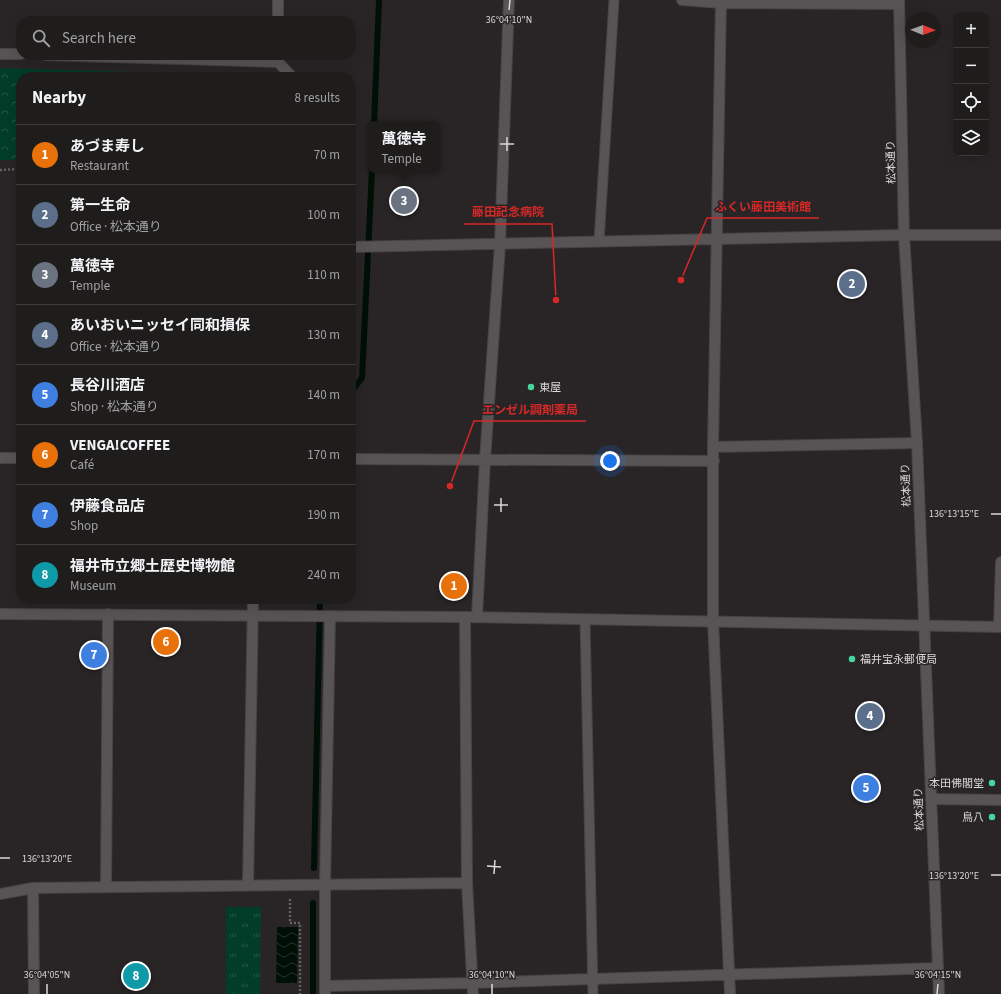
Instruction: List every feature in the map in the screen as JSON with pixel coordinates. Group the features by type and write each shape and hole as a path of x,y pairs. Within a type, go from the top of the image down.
{"street":[{"path":"278,0 278,16"},
{"path":"477,617 485,460 500,244 509,0"},
{"path":"682,0 899,2"},
{"path":"721,1 713,447 713,620 730,994"},
{"name":"松本通り","path":"899,2 904,235 917,443 939,994"},
{"path":"0,54 16,54"},
{"path":"279,60 288,72"},
{"path":"356,247 904,235 1001,235"},
{"path":"713,447 917,443"},
{"path":"0,458 16,458"},
{"path":"356,459 714,461"},
{"path":"0,614 252,614 713,620 1000,627 1001,562"},
{"path":"248,886 253,604"},
{"path":"106,887 108,614"},
{"path":"321,616 325,990 472,983 938,968"},
{"path":"465,617 467,883 472,994"},
{"path":"931,799 1001,800"},
{"path":"0,894 33,888 467,883"},
{"path":"33,888 34,994"}],"lane":[{"path":"599,242 614,0"},
{"path":"585,619 593,994"}],"path":[{"path":"0,170 16,169"},
{"path":"290,899 290,923 300,923 300,994"}],"green space":[{"path":"0,68 133,72 16,72 16,160 0,160"},
{"path":"226,907 261,907 260,994 226,994"}],"water":[{"path":"277,927 298,927 297,983 276,983"}],"waterway":[{"path":"374,121 379,0"},
{"path":"356,386 362,378 372,173"},
{"path":"314,868 320,604"},
{"path":"313,903 313,994"}],"place":[{"name":"萬徳寺","path":"404,201"},
{"name":"ふくい藤田美術館","path":"681,280"},
{"name":"第一生命","path":"852,284"},
{"name":"藤田記念病院","path":"556,300"},
{"name":"東屋","path":"531,387"},
{"name":"エンゼル調剤薬局","path":"450,486"},
{"name":"あづま寿し","path":"454,586"},
{"name":"VENGA!COFFEE","path":"166,642"},
{"name":"伊藤食品店","path":"94,655"},
{"name":"福井宝永郵便局","path":"852,659"},
{"name":"あいおいニッセイ同和損保","path":"870,716"},
{"name":"本田佛閣堂","path":"992,783"},
{"name":"長谷川酒店","path":"866,788"},
{"name":"鳥八","path":"992,817"},
{"name":"福井市立郷土歴史博物館","path":"136,976"}]}
